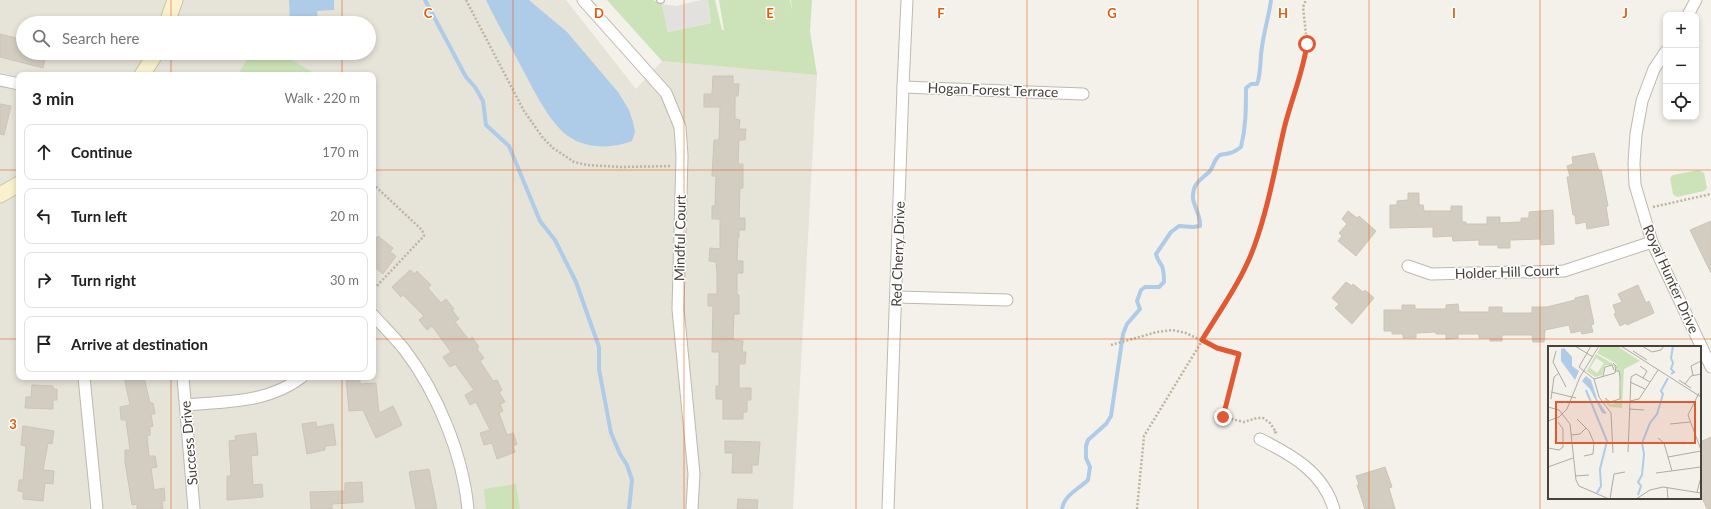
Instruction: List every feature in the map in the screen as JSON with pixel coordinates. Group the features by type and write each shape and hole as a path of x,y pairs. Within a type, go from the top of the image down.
{"street":[{"path":"169,16 175,0"},
{"name":"Mindful Court","path":"583,0 666,93 680,127 682,166 678,309 694,474 692,509"},
{"name":"Red Cherry Drive","path":"888,509 907,0"},
{"path":"1690,12 1696,0"},
{"name":"Royal Hunter Drive","path":"1663,55 1654,69 1642,101 1636,134 1634,163 1635,185 1641,210 1652,242 1711,367"},
{"path":"144,72 152,60"},
{"path":"0,80 16,83"},
{"name":"Hogan Forest Terrace","path":"903,87 1083,94"},
{"path":"0,195 16,186"},
{"name":"Holder Hill Court","path":"1408,266 1430,274 1564,271 1652,242"},
{"path":"897,296 1007,300"},
{"path":"376,318 404,349 430,392 446,424 459,464 468,509"},
{"path":"84,380 97,509"},
{"name":"Success Drive","path":"184,380 194,509"},
{"path":"187,405 254,399 281,391 298,380"},
{"path":"1260,439 1290,454 1312,472 1324,488 1334,509"}],"path":[{"path":"466,0 524,111 543,138 553,148 574,162 587,165 621,167 682,166"},
{"path":"1137,509 1144,436 1244,272 1262,223 1284,128 1304,60 1307,44 1303,7 1306,0"},
{"path":"376,187 422,230 424,236 376,287"},
{"path":"1641,210 1711,194"},
{"path":"1111,345 1172,330 1186,333 1217,348 1239,354 1223,417 1244,422 1257,418 1263,418 1270,423 1276,432 1260,439"}],"shaded area":[{"path":"0,0 566,0 636,89 662,61 817,75 793,509 0,509"},
{"path":"701,0 708,0 711,23 668,32 662,4 676,6"}],"green space":[{"path":"607,0 653,0 662,4 668,32 711,23 708,0 715,0 722,30 724,30 719,0 790,0 792,10 791,0 812,0 810,31 817,75 662,61"},
{"path":"246,60 292,60 312,72 240,72"},
{"path":"1699,170 1704,173 1707,188 1704,191 1677,197 1673,194 1670,178 1673,175"},
{"path":"516,484 520,509 486,509 484,489"}],"water":[{"path":"289,0 334,0 334,10 317,11 318,16 290,16"},
{"path":"486,0 529,0 567,32 618,92 629,110 635,132 632,141 624,144 608,146 591,145 575,140 560,129 539,100"}],"building":[{"path":"0,34 16,38 16,60 45,60 43,68 0,57"},
{"path":"713,76 733,76 733,84 739,84 738,96 735,96 735,119 740,120 739,129 746,129 745,140 739,140 738,164 743,164 743,188 740,188 739,218 745,218 745,230 739,230 738,237 737,261 743,261 743,273 737,273 739,314 734,314 733,340 743,341 742,352 746,352 745,364 739,364 739,388 751,388 751,400 747,400 747,412 743,412 743,419 723,419 723,399 716,399 716,386 719,386 719,352 712,352 713,306 708,306 708,294 717,294 716,262 709,261 710,248 720,249 720,219 712,219 712,206 715,206 716,176 712,176 714,140 719,140 720,107 704,107 704,94 712,94"},
{"path":"0,104 11,106 4,135 0,134"},
{"path":"1594,153 1599,171 1601,170 1608,206 1606,206 1609,225 1587,229 1586,222 1576,224 1575,215 1573,215 1567,177 1570,177 1567,166 1573,164 1572,157"},
{"path":"1408,193 1419,193 1419,205 1423,205 1424,211 1451,211 1451,206 1462,206 1462,222 1466,222 1466,224 1487,224 1487,217 1500,217 1500,223 1521,222 1521,218 1529,218 1529,212 1553,210 1554,244 1541,245 1541,239 1510,240 1510,248 1498,248 1498,245 1479,245 1479,240 1453,241 1452,236 1433,237 1433,227 1390,228 1390,205 1397,205 1397,201 1408,200"},
{"path":"1348,211 1357,218 1359,216 1376,231 1356,256 1338,241 1342,236 1339,233 1347,224 1342,219"},
{"path":"1711,221 1711,273 1690,230"},
{"path":"378,236 393,248 390,252 396,256 383,274 376,268 376,238"},
{"path":"410,270 415,274 417,271 431,285 428,288 441,303 446,299 454,309 452,310 459,319 455,322 469,340 472,337 479,347 477,349 484,358 480,361 493,381 497,380 502,390 499,392 505,402 500,404 503,411 499,413 507,435 513,433 517,444 513,446 515,452 497,459 492,443 484,445 480,433 490,430 476,402 470,405 465,395 474,390 455,364 450,367 443,357 451,352 432,326 427,330 419,320 424,316 403,295 401,297 392,287"},
{"path":"1346,282 1352,286 1353,284 1363,292 1365,290 1374,298 1352,324 1335,308 1339,304 1332,298"},
{"path":"1638,285 1646,303 1649,301 1654,313 1627,325 1626,323 1620,326 1614,314 1616,313 1613,305 1622,302 1618,294"},
{"path":"1588,295 1594,324 1591,325 1593,332 1582,334 1581,331 1571,333 1569,325 1545,330 1544,342 1533,342 1532,335 1502,335 1502,341 1490,341 1490,338 1479,338 1479,334 1458,334 1458,338 1446,339 1446,334 1436,334 1436,332 1416,333 1416,338 1403,338 1403,334 1392,334 1392,331 1384,331 1384,310 1402,310 1402,305 1415,305 1415,309 1446,309 1446,305 1458,304 1459,312 1489,312 1489,307 1502,307 1502,313 1532,313 1532,307 1547,307"},
{"path":"125,380 145,380 150,403 153,403 155,414 151,414 153,426 150,427 150,435 147,436 149,456 155,456 157,467 151,468 154,490 164,488 165,501 162,501 163,509 137,509 137,504 132,505 125,462 125,450 130,450 126,420 121,420 120,407 130,405"},
{"path":"346,380 360,380 360,384 376,383 379,413 393,406 402,425 376,438 363,410 349,411"},
{"path":"32,385 53,386 53,389 57,389 57,400 53,400 53,409 25,408 26,397 31,397"},
{"path":"316,422 317,427 333,424 336,445 325,446 325,450 307,454 302,424"},
{"path":"23,426 54,431 52,444 48,443 43,470 54,471 53,484 45,483 43,501 23,499 23,492 18,491 19,480 23,480 26,446 21,445"},
{"path":"256,433 258,455 251,456 253,485 262,484 263,497 227,500 227,476 231,476 229,441 236,440 235,436"},
{"path":"1711,437 1711,509 1707,509 1702,498 1701,499 1701,442"},
{"path":"725,441 760,442 758,465 752,465 752,473 732,473 733,453 725,453"},
{"path":"1385,467 1392,487 1389,488 1395,509 1365,509 1357,485 1359,485 1356,476"},
{"path":"429,469 437,509 416,509 409,472"},
{"path":"362,482 363,502 332,504 332,509 311,509 310,492 345,491 345,483"},
{"path":"738,499 758,500 757,509 737,509"}],"waterway":[{"path":"425,0 466,77 475,87 483,101 486,125 509,146 540,221 555,240 576,282 599,347 599,369 611,433 620,454 627,465 632,480 629,509"},
{"path":"1062,509 1063,504 1069,496 1088,480 1090,467 1086,458 1086,446 1088,440 1106,424 1111,416 1123,334 1127,324 1140,309 1137,301 1141,290 1145,287 1159,287 1164,282 1163,268 1156,254 1171,232 1179,226 1200,226 1200,219 1193,199 1195,186 1210,171 1220,155 1233,152 1241,147 1245,125 1246,88 1251,84 1257,84 1258,81 1261,51 1271,0"}],"route":[{"path":"1223,417 1239,354 1217,348 1202,340 1244,272 1254,247 1269,198 1284,128 1304,60 1307,44"}]}
